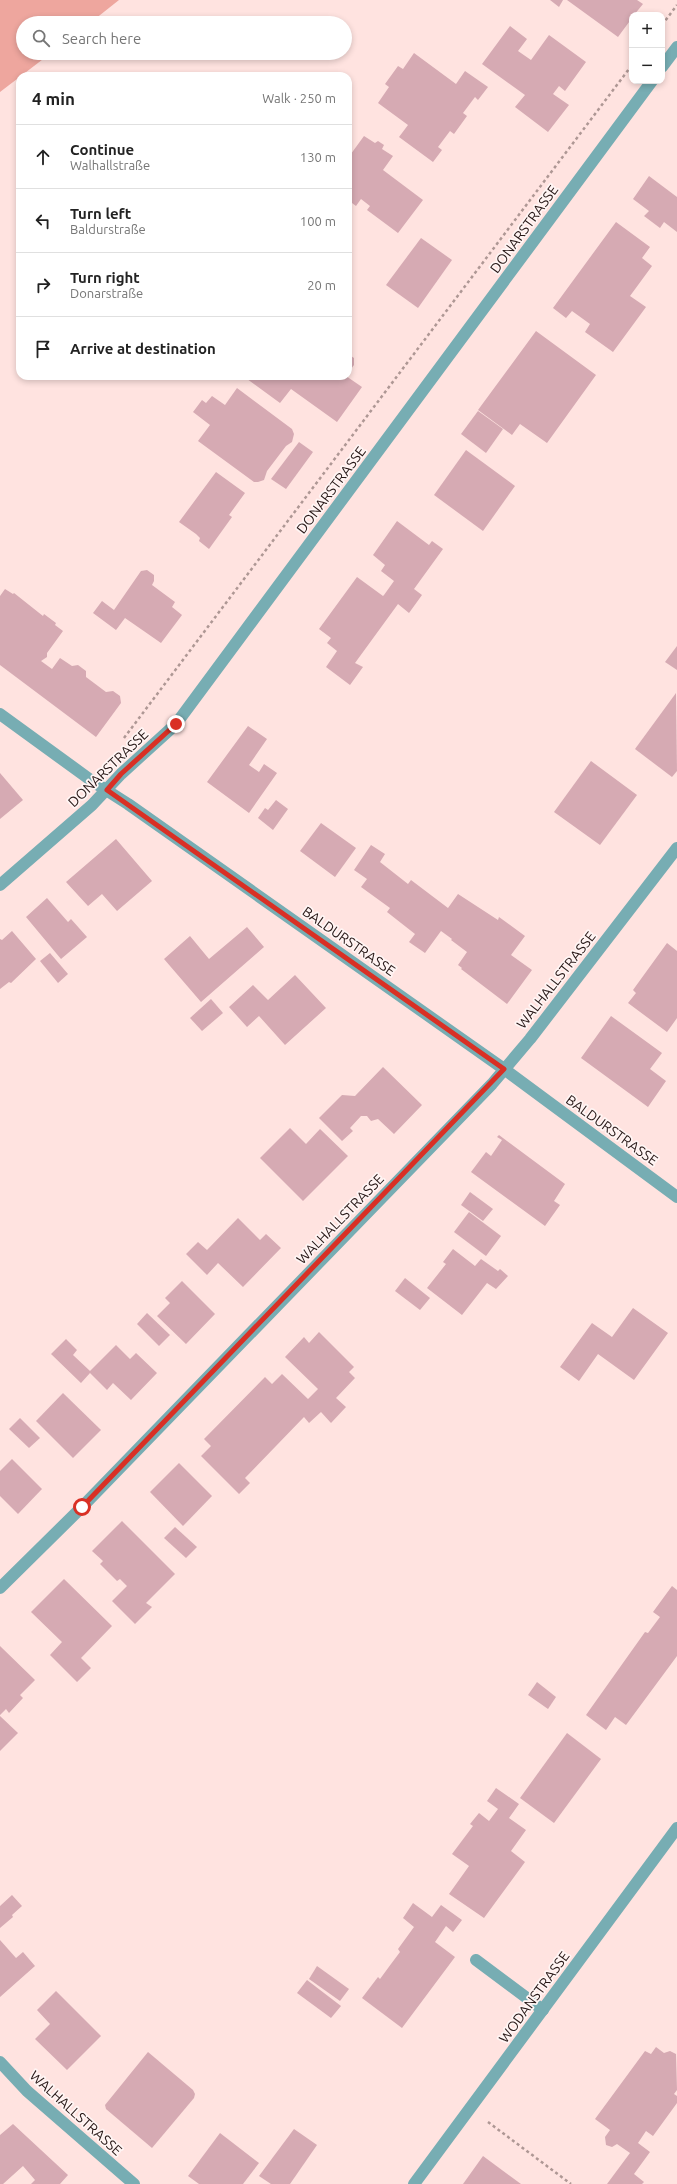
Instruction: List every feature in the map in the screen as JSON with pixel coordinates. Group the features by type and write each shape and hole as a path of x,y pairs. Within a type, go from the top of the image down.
{"street":[{"path":"665,63 677,47"},
{"name":"DONARSTRASSE","path":"0,885 70,824 107,790 121,774 176,724 650,84"},
{"name":"BALDURSTRASSE","path":"0,714 92,781 107,790 504,1069 677,1197"},
{"name":"WALHALLSTRASSE","path":"0,1588 105,1484 504,1069 530,1040 677,848"},
{"name":"WODANSTRASSE","path":"414,2184 677,1828"},
{"path":"476,1960 543,2010"},
{"name":"WALHALLSTRASSE","path":"0,2062 32,2096 134,2184"}],"path":[{"path":"665,21 677,5"},
{"path":"120,744 629,68"},
{"path":"470,2109 571,2184"}],"shaded area":[{"path":"0,0 119,0 99,16 16,16 16,60 42,60 26,72 16,72 16,80 0,92"}],"building":[{"path":"550,0 563,0 559,7"},
{"path":"567,0 637,0 643,4 636,12 629,12 629,22 618,37"},
{"path":"510,26 527,39 518,51 531,60 549,35 586,62 565,91 559,86 553,94 569,105 548,132 515,107 525,95 482,64"},
{"path":"414,53 456,84 465,71 488,87 478,100 475,97 463,113 467,116 454,134 450,131 438,147 442,150 433,162 399,137 408,125 378,103 389,87 385,84 398,66 403,69"},
{"path":"364,136 375,143 378,141 384,145 382,149 393,156 383,170 423,200 398,233 367,210 370,206 361,199 356,206 352,203 352,152"},
{"path":"649,176 677,197 677,232 664,222 660,228 644,216 649,211 633,199"},
{"path":"616,222 650,247 642,258 652,266 630,296 646,307 613,352 585,332 590,324 572,311 566,318 553,308"},
{"path":"421,238 452,260 418,308 386,285"},
{"path":"536,331 596,375 547,443 520,424 512,435 478,410"},
{"path":"352,357 354,358 354,365 352,368"},
{"path":"248,380 352,380 362,387 337,422 291,389 280,403"},
{"path":"237,388 292,429 294,434 292,442 286,446 267,471 264,480 258,482 254,482 198,441 210,425 193,412 202,400 206,403 212,396 225,405"},
{"path":"478,411 503,429 486,453 461,434"},
{"path":"299,442 313,452 286,489 271,479"},
{"path":"466,450 515,486 483,531 434,495"},
{"path":"216,472 245,493 229,515 232,517 209,549 199,541 200,538 196,534 179,522"},
{"path":"397,521 429,545 432,541 443,549 414,589 422,595 409,613 398,604 355,663 363,667 350,685 326,667 337,651 327,643 331,638 319,629 357,577 383,596 384,595 394,581 381,571 385,565 373,555"},
{"path":"147,570 154,575 152,585 175,602 172,607 182,615 161,643 125,618 116,630 93,613 102,601 114,610 141,571"},
{"path":"5,589 13,594 14,593 43,616 44,614 56,623 55,625 63,631 47,653 47,657 41,661 52,669 60,658 72,666 78,665 86,671 86,677 106,692 113,691 120,696 121,703 96,737 0,665 0,596"},
{"path":"677,646 677,670 665,662"},
{"path":"676,693 677,771 672,777 635,749"},
{"path":"248,726 267,739 249,765 259,772 264,764 277,773 249,813 207,782"},
{"path":"591,761 637,795 600,845 554,812"},
{"path":"0,773 23,800 0,819"},
{"path":"276,800 288,809 273,830 258,818 265,808 268,810"},
{"path":"321,823 356,848 335,877 300,851"},
{"path":"116,839 152,881 117,911 102,894 88,906 66,882"},
{"path":"371,845 385,854 380,862 408,884 411,880 448,908 458,894 498,920 499,917 525,936 511,955 532,970 507,1004 461,969 462,968 458,965 467,952 451,940 452,939 441,931 425,953 409,942 415,934 387,912 390,908 361,887 367,879 354,870"},
{"path":"47,898 68,922 71,919 87,937 61,959 26,917"},
{"path":"247,927 264,947 201,1002 164,959 190,936 209,959"},
{"path":"12,931 36,959 11,983 9,982 0,989 0,939 2,940"},
{"path":"667,943 677,951 677,1018 667,1032 628,1003 636,993 633,990"},
{"path":"50,953 68,974 58,983 40,961"},
{"path":"295,975 326,1008 285,1045 259,1016 247,1027 229,1007 253,985 268,1000"},
{"path":"211,999 223,1013 202,1031 190,1018"},
{"path":"611,1016 662,1053 650,1069 666,1081 648,1107 581,1058"},
{"path":"383,1067 422,1105 394,1134 378,1119 371,1121 367,1116 361,1116 350,1128 353,1131 342,1141 319,1118 342,1095 355,1096"},
{"path":"290,1128 306,1144 320,1129 348,1156 303,1201 260,1158"},
{"path":"499,1135 565,1184 554,1201 560,1205 545,1226 471,1172 486,1152 491,1156 502,1140 497,1137"},
{"path":"470,1192 493,1209 483,1221 461,1205"},
{"path":"469,1212 501,1236 486,1256 454,1232"},
{"path":"238,1218 260,1240 266,1234 281,1248 243,1287 218,1263 207,1275 186,1254 198,1242 207,1250"},
{"path":"453,1249 475,1266 481,1259 498,1271 500,1269 508,1276 496,1289 487,1283 462,1315 427,1288 446,1264 443,1262"},
{"path":"405,1278 430,1298 420,1310 395,1291"},
{"path":"182,1281 215,1314 186,1344 157,1316 170,1303 165,1298"},
{"path":"633,1308 668,1333 634,1380 598,1354 579,1381 560,1367 592,1323 612,1337"},
{"path":"147,1313 170,1335 159,1346 137,1324"},
{"path":"319,1332 354,1367 349,1372 355,1378 336,1398 346,1407 331,1423 321,1412 309,1423 304,1417 245,1478 250,1483 239,1494 201,1456 211,1446 204,1439 265,1377 272,1384 282,1374 308,1399 318,1389 285,1357 304,1337 309,1343"},
{"path":"66,1339 77,1350 73,1355 90,1371 116,1345 130,1359 136,1353 157,1373 131,1400 113,1383 107,1390 90,1373 81,1383 51,1354"},
{"path":"63,1393 101,1430 73,1458 36,1421"},
{"path":"20,1418 40,1438 29,1448 9,1429"},
{"path":"12,1459 42,1489 18,1514 0,1496 0,1471"},
{"path":"179,1463 212,1496 183,1526 150,1492"},
{"path":"122,1521 175,1574 146,1603 152,1607 135,1624 112,1601 127,1586 120,1579 117,1581 100,1564 103,1561 92,1551"},
{"path":"175,1527 197,1547 186,1558 164,1538"},
{"path":"64,1579 112,1626 81,1658 91,1668 77,1682 50,1655 62,1642 31,1612"},
{"path":"672,1586 677,1590 677,1656 626,1725 615,1717 606,1730 586,1715 645,1632 648,1633 660,1617 653,1612"},
{"path":"0,1646 35,1680 20,1695 23,1698 9,1713 6,1709 0,1715"},
{"path":"537,1682 556,1697 548,1709 528,1695"},
{"path":"0,1716 18,1733 0,1751"},
{"path":"567,1733 601,1759 554,1823 520,1798"},
{"path":"496,1788 519,1804 509,1818 526,1830 511,1851 525,1862 484,1918 449,1894 469,1866 452,1854 473,1826 470,1824 479,1813 489,1821 498,1809 487,1801"},
{"path":"12,1895 22,1906 12,1915 13,1917 0,1928 0,1906"},
{"path":"413,1903 432,1917 441,1905 462,1920 453,1932 446,1926 435,1942 455,1957 402,2028 362,1998 378,1977 380,1979 400,1952 398,1949 414,1927 403,1918"},
{"path":"0,1940 16,1958 23,1952 35,1966 0,1997"},
{"path":"317,1966 349,1989 340,2001 309,1979"},
{"path":"307,1980 341,2006 331,2018 297,1993"},
{"path":"56,1991 101,2036 67,2070 35,2039 50,2024 37,2010"},
{"path":"656,2047 664,2053 670,2051 676,2054 677,2090 674,2094 677,2096 677,2103 653,2136 646,2131 638,2143 650,2152 634,2174 644,2182 642,2184 607,2184 630,2153 617,2144 612,2147 606,2145 605,2137 610,2130 595,2119 645,2051 651,2054"},
{"path":"148,2052 193,2090 195,2094 194,2098 152,2148 106,2109 105,2105"},
{"path":"13,2124 68,2175 60,2184 31,2184 35,2180 23,2166 3,2184 0,2184 0,2135"},
{"path":"294,2129 317,2145 290,2184 271,2184 259,2176"},
{"path":"220,2133 259,2163 243,2184 199,2184 188,2176"},
{"path":"483,2156 521,2184 463,2184"}],"route":[{"path":"82,1507 492,1084 504,1069 107,790 121,774 176,724"}]}
